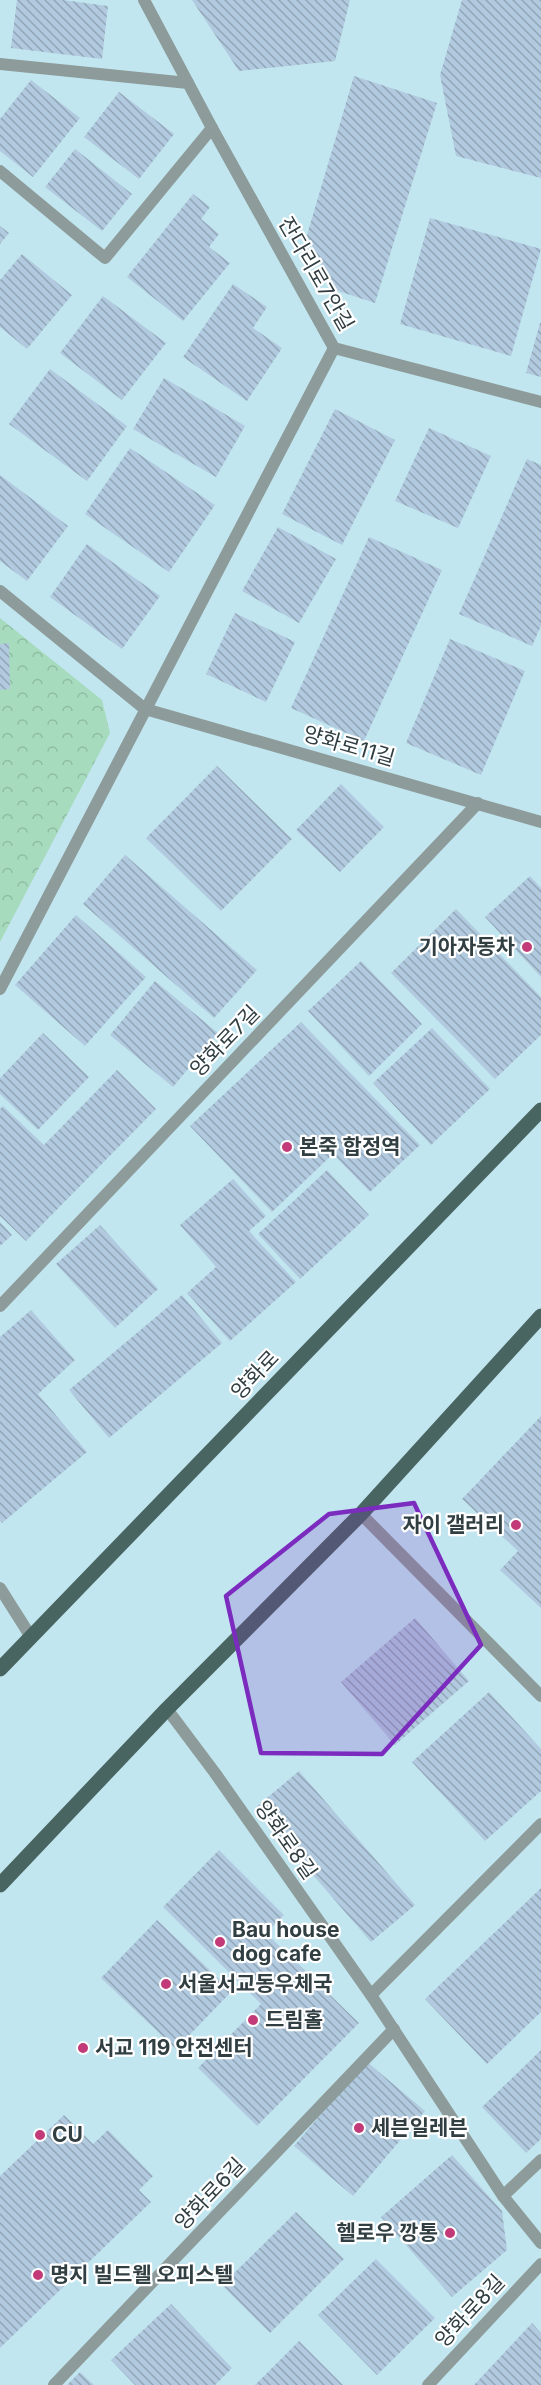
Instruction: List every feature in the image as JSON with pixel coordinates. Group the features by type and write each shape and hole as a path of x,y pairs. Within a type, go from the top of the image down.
{"main road":[{"name":"양화로","path":"0,1669 541,1110"},
{"path":"0,1885 167,1709 360,1514 541,1316"}],"street":[{"name":"잔다리로7안길","path":"144,0 334,348 541,402"},
{"path":"0,64 188,82"},
{"path":"0,171 105,258 212,128"},
{"path":"0,989 334,348"},
{"name":"양화로11길","path":"0,591 145,709 541,822"},
{"name":"양화로7길","path":"0,1306 478,803"},
{"path":"360,1514 541,1696"},
{"path":"0,1588 31,1637"},
{"name":"양화로8길","path":"167,1709 215,1773 371,1995 503,2196 541,2243"},
{"path":"371,1995 541,1824"},
{"name":"양화로6길","path":"54,2385 394,2029"},
{"path":"503,2196 541,2160"},
{"name":"양화로8길","path":"428,2385 541,2264"}],"highlighted area":[{"path":"414,1503 481,1645 382,1754 261,1753 226,1596 329,1514"}],"green space":[{"path":"0,618 102,700 110,733 0,942"}],"building":[{"path":"17,0 63,0 108,6 102,59 11,48"},
{"path":"192,0 350,0 335,61 239,71"},
{"path":"462,0 541,0 541,178 456,156 440,75"},
{"path":"354,76 437,103 375,303 332,289 307,235"},
{"path":"31,80 80,118 33,177 0,151 0,119"},
{"path":"119,92 174,134 139,179 84,137"},
{"path":"75,149 132,194 102,231 45,187"},
{"path":"193,194 210,207 201,219 219,234 209,247 230,263 183,321 127,277"},
{"path":"430,218 541,249 511,356 400,324"},
{"path":"0,226 9,233 0,244"},
{"path":"22,254 72,295 27,349 0,327 0,280"},
{"path":"233,284 267,307 253,328 282,348 247,401 183,357"},
{"path":"103,296 166,343 122,400 60,353"},
{"path":"541,323 541,377 526,373"},
{"path":"50,369 127,426 87,481 9,424"},
{"path":"164,378 245,426 216,477 133,429"},
{"path":"335,409 395,440 342,545 282,514"},
{"path":"429,428 491,456 458,528 395,501"},
{"path":"130,448 215,505 169,572 85,514"},
{"path":"527,459 541,465 541,626 532,646 459,614"},
{"path":"0,475 68,526 27,581 0,561"},
{"path":"278,527 336,559 299,623 242,591"},
{"path":"369,537 442,570 364,741 291,708"},
{"path":"87,544 160,596 122,649 50,597"},
{"path":"235,613 295,642 266,702 206,674"},
{"path":"450,639 525,671 481,775 406,743"},
{"path":"9,643 10,689 0,690 0,644"},
{"path":"217,766 292,839 221,911 146,838"},
{"path":"341,784 384,827 340,872 296,830"},
{"path":"125,855 257,970 214,1018 83,904"},
{"name":"기아자동차","path":"530,876 541,888 541,977 485,917"},
{"path":"456,909 541,997 541,1035 495,1079 391,973"},
{"path":"76,915 146,977 85,1046 15,985"},
{"path":"361,961 422,1024 369,1076 308,1011"},
{"path":"155,981 218,1033 173,1087 110,1035"},
{"path":"301,1022 420,1145 370,1192 333,1154 272,1212 190,1126"},
{"path":"432,1028 490,1089 431,1145 373,1083"},
{"path":"43,1033 89,1077 38,1130 0,1094 0,1078"},
{"path":"117,1070 156,1109 26,1241 0,1216 0,1109 3,1106 44,1145"},
{"path":"327,1170 369,1215 300,1279 258,1234"},
{"path":"233,1179 266,1216 249,1231 296,1282 230,1341 187,1293 216,1267 180,1225"},
{"path":"0,1222 12,1235 0,1246"},
{"path":"100,1225 158,1289 115,1328 56,1264"},
{"path":"182,1295 222,1343 109,1438 69,1390"},
{"path":"31,1310 75,1360 38,1394 87,1452 2,1523 0,1520 0,1337"},
{"name":"자이 갤러리","path":"541,1416 541,1608 500,1570 518,1551 462,1499"},
{"path":"415,1618 469,1681 395,1745 341,1682"},
{"path":"489,1692 541,1749 541,1791 485,1841 412,1762"},
{"path":"299,1771 415,1905 371,1942 255,1808"},
{"path":"219,1850 284,1915 266,1933 359,2023 257,2126 198,2068 261,2004 163,1907"},
{"path":"541,1888 541,2012 487,2064 425,1999"},
{"name":"서울서교동우체국","path":"157,1920 232,1991 176,2049 101,1978"},
{"path":"541,2050 541,2139 526,2153 482,2107"},
{"name":"세븐일레븐","path":"366,2061 425,2111 353,2196 294,2146"},
{"name":"명지 빌드웰 오피스텔","path":"64,2115 93,2144 108,2130 153,2176 139,2190 151,2202 0,2348 0,2176"},
{"name":"헬로우 깡통","path":"452,2155 502,2211 507,2250 452,2297 381,2217"},
{"path":"296,2212 344,2259 270,2333 222,2285"},
{"path":"376,2259 435,2318 377,2375 318,2315"},
{"path":"171,2304 232,2368 215,2385 135,2385 111,2360"},
{"path":"532,2323 541,2333 541,2385 474,2385"},
{"path":"299,2341 343,2385 255,2385"},
{"path":"80,2372 94,2385 67,2385"}],"place":[{"name":"기아자동차","path":"527,947"},
{"name":"본죽 합정역","path":"287,1147"},
{"name":"자이 갤러리","path":"516,1525"},
{"name":"Bau house dog cafe","path":"220,1942"},
{"name":"서울서교동우체국","path":"166,1984"},
{"name":"드림홀","path":"253,2020"},
{"name":"서교 119 안전센터","path":"83,2048"},
{"name":"세븐일레븐","path":"359,2128"},
{"name":"CU","path":"40,2135"},
{"name":"헬로우 깡통","path":"450,2233"},
{"name":"명지 빌드웰 오피스텔","path":"38,2275"}]}
